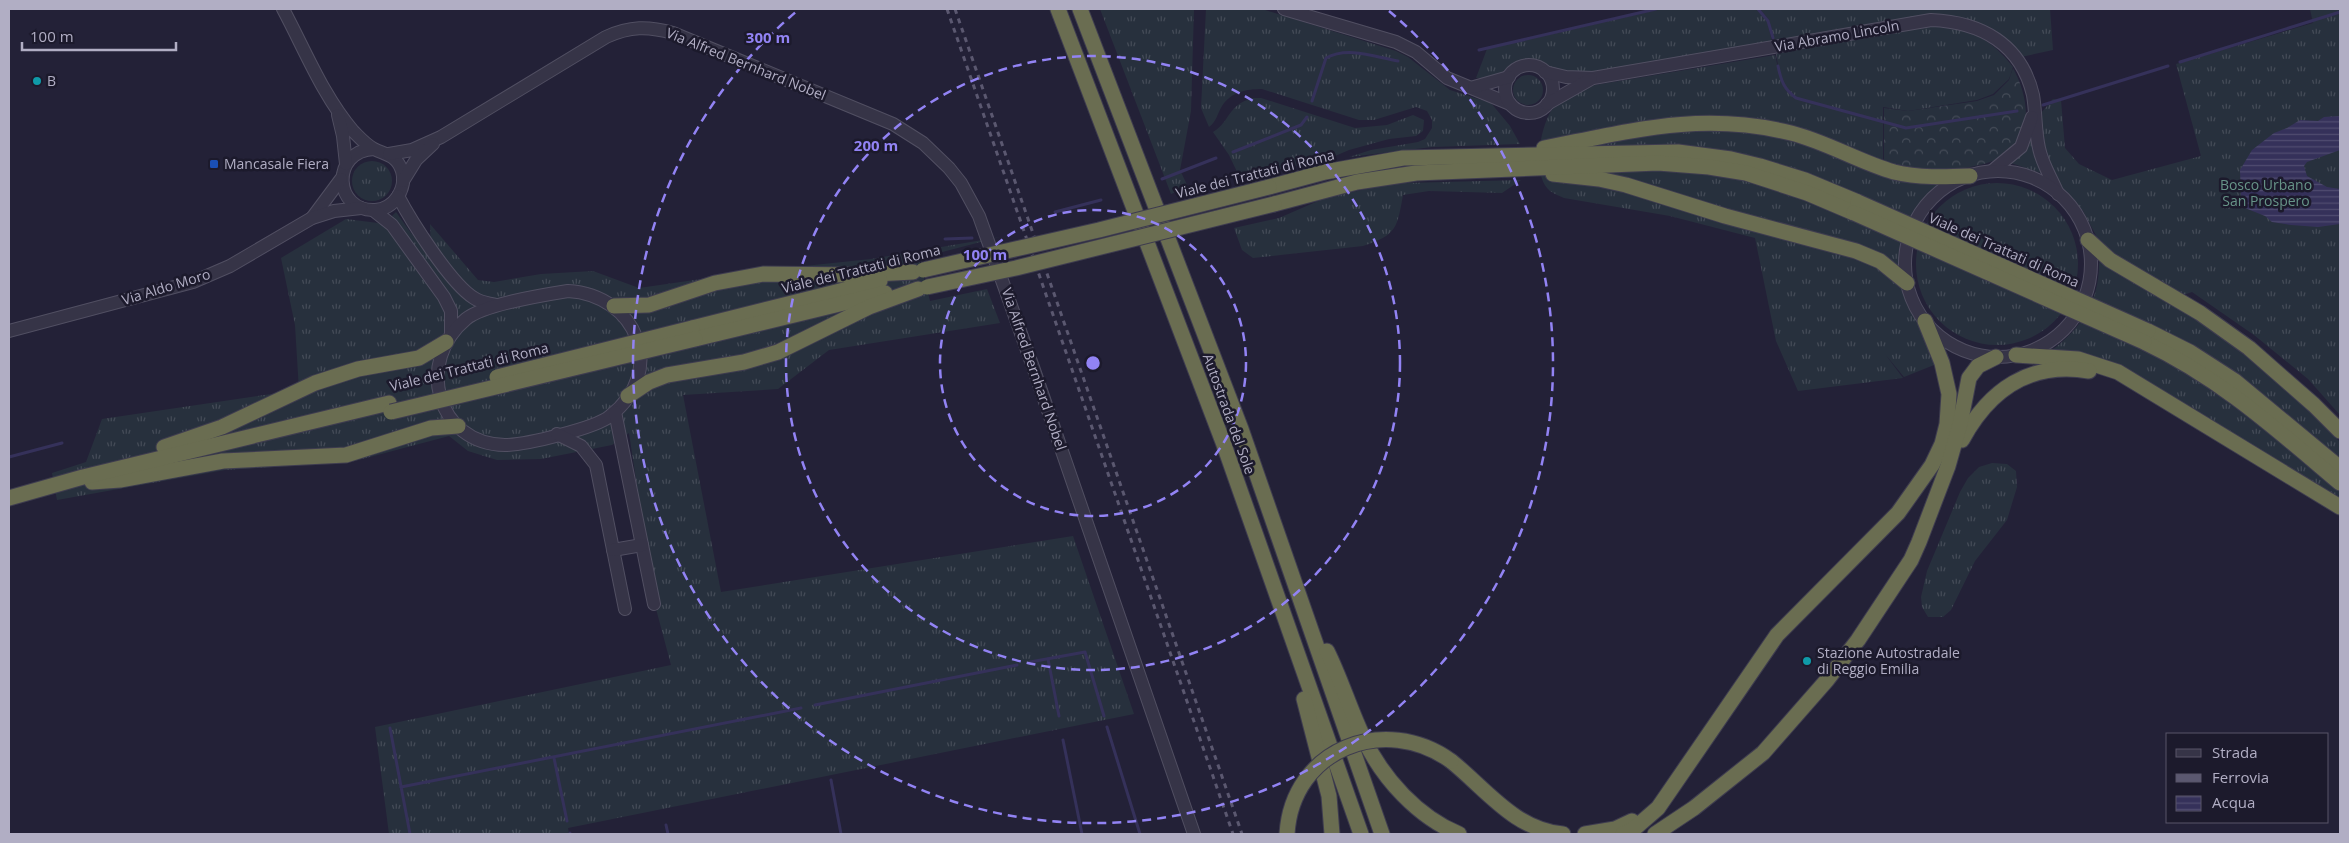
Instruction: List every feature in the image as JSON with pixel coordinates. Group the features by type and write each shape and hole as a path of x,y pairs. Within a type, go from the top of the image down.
{"highway":[{"name":"Autostrada del Sole","path":"1058,9 1179,325 1278,596 1360,834"},
{"name":"Autostrada del Sole","path":"1080,9 1237,420 1382,834"},
{"path":"1487,155 1544,148 1648,126 1708,123 1748,126 1791,133 1894,172 1948,177 1970,176"},
{"name":"Viale dei Trattati di Roma","path":"693,334 918,271 1089,232 1354,166 1403,158 1654,152 1692,153 1731,159 1787,173 1856,208 2146,336 2190,352 2235,381 2340,468"},
{"name":"Viale dei Trattati di Roma","path":"9,498 693,334 856,298 922,288 1061,258 1384,176 1546,166 1658,163 1734,170 1856,208"},
{"path":"1499,170 1599,179 1653,192 1725,216 1856,251 1880,261 1907,283"},
{"path":"2088,240 2110,260 2193,308 2241,342 2314,405 2340,431"},
{"path":"614,306 650,305 709,285 763,274 856,275 918,271"},
{"path":"628,396 649,382 667,375 744,362 778,352 876,304 922,288"},
{"path":"1623,834 1639,824 1658,808 1778,635 1898,513 1932,465 1946,431 1949,394 1942,363 1925,321"},
{"name":"Viale dei Trattati di Roma","path":"2146,336 2220,384 2340,483"},
{"path":"84,480 126,458 192,438 315,383 358,370 419,358 449,338"},
{"path":"2016,355 2078,359 2106,367 2130,378 2340,507"},
{"path":"1655,834 1694,808 1764,753 1827,680 1858,640 1911,560 1948,466 1960,424 1969,378 1978,366 1996,357"},
{"path":"1948,466 1970,424 1986,403 2016,381 2043,371 2071,368 2099,373 2124,382 2194,418"},
{"path":"84,480 120,480 223,461 346,455 431,428 458,426"},
{"path":"1278,596 1329,796 1332,834"},
{"path":"1303,606 1341,678 1364,738 1376,761 1396,787 1417,807 1459,834"},
{"path":"1287,834 1291,812 1300,790 1316,769 1344,749 1367,740 1398,738 1423,744 1438,751 1451,760 1521,821 1542,830 1563,834"},
{"path":"1585,834 1615,829 1658,808"}],"street":[{"path":"283,9 336,110 343,136 346,164 341,179 345,191 351,201 392,225 444,297 451,311 449,338 438,365 438,384 444,408 458,426 475,438 492,444 512,445 598,424 616,412 628,396 640,370 639,348 630,323 614,306 593,294 568,290 501,306 475,314 449,338"},
{"name":"Via Abramo Lincoln","path":"1284,9 1396,42 1416,52 1447,78 1474,87 1526,113 1538,111 1593,78"},
{"name":"Via Abramo Lincoln","path":"1474,87 1509,77 1513,71 1526,66 1540,68 1545,72 1566,77 1593,78 1876,28 1931,20 1948,21 1978,28 1998,40 2007,48 2024,71 2033,97 2039,150 2058,194"},
{"name":"Via Alfred Bernhard Nobel","path":"389,154 412,150 441,137 606,37 631,28 645,26 673,33 893,124 923,143 937,155 961,183 982,225 1194,834"},
{"path":"1545,72 1552,88 1548,104"},
{"path":"1509,77 1505,91 1510,104"},
{"path":"336,110 359,137 374,149 389,154 399,165 403,181 398,196 388,206 367,209"},
{"name":"Via Abramo Lincoln","path":"1992,171 2022,147 2034,110"},
{"name":"Via Alfred Bernhard Nobel","path":"403,181 416,160 441,137"},
{"path":"346,164 361,151 374,149"},
{"name":"Viale dei Trattati di Roma","path":"1992,171 2028,176 2058,194 2073,210 2088,240 2091,259 2090,278 2085,296 2077,313 2065,328 2051,341 2034,350 2016,355 1996,357 1975,354 1956,347 1939,336 1925,321 1914,303 1907,283 1905,254 1910,235 1918,217 1936,195 1952,183 1970,176 1992,171"},
{"name":"Via Aldo Moro","path":"312,218 341,179"},
{"path":"398,196 408,216 458,285 480,302 501,306"},
{"name":"Via Aldo Moro","path":"9,331 193,282 230,266 312,218 334,211 367,209"},
{"path":"616,412 654,604"},
{"path":"557,434 581,446 596,465 625,609"},
{"path":"614,550 642,545"}],"green space":[{"path":"1100,9 1194,9 1191,111 1180,170 1188,187 1171,194"},
{"path":"1206,9 1262,9 1396,51 1408,57 1450,90 1491,103 1510,126 1520,144 1432,147 1349,157 1371,150 1418,142 1425,139 1432,128 1432,120 1427,111 1416,107 1374,120 1359,120 1262,89 1234,94 1222,106 1209,127 1201,108"},
{"path":"1757,9 1767,21 1772,41 1591,73 1558,71 1533,61 1523,60 1513,64 1494,77 1476,78 1487,49 1657,10"},
{"path":"1760,9 2050,9 2053,50 2021,57 2003,39 1985,26 1964,18 1938,15 1774,42 1769,20"},
{"name":"Bosco Urbano San Prospero","path":"2310,9 2340,9 2340,415 2308,379 2254,335 2192,292 2183,295 2111,253 2099,241 2083,211 2062,188 2042,148 2041,113 2053,99 2061,100 2065,148 2079,164 2112,180 2201,156 2176,64 2313,23"},
{"path":"1938,26 1961,30 1980,37 1997,49 2013,67 2009,79 1993,94 1977,100 1908,111 1883,107 1883,161 1949,181 1925,204 1916,217 1904,246 1902,261 1907,294 1939,363 1904,377 1885,354 1903,378 1798,391 1776,341 1755,238 1670,216 1564,198 1550,191 1544,184 1539,162 1545,125 1554,107 1563,99 1579,91 1595,85 1775,55 1781,81 1776,54 1914,28"},
{"path":"2013,68 2024,96 2026,116 2022,135 2017,144 2006,154 1991,162 1954,169 1934,170 1915,168 1884,161 1884,108 1908,111 1977,101 1994,95 2009,80"},
{"path":"1528,75 1539,79 1543,90 1539,101 1528,105 1517,101 1513,90 1517,79"},
{"path":"1253,98 1261,98 1355,128 1387,125 1413,115 1424,120 1423,131 1416,136 1389,139 1349,150 1328,159 1240,178 1229,155 1213,132 1219,128 1238,105"},
{"path":"2031,136 2033,151 2044,174 2011,163"},
{"path":"372,161 386,167 392,181 386,195 372,201 358,195 352,181 358,167"},
{"path":"1521,180 1502,193 1429,191 1403,195 1394,229 1383,238 1363,246 1253,258 1242,250 1234,228 1279,218 1325,198 1371,188 1405,183"},
{"path":"1997,183 2028,189 2054,207 2072,233 2078,264 2072,295 2054,321 2028,339 1997,345 1966,339 1940,321 1922,295 1916,264 1922,233 1940,207 1966,189"},
{"path":"396,212 411,233 431,251 430,224 478,280 494,282 541,274 593,271 639,288 757,271 871,259 1000,237 919,258 930,301 987,289 1000,323 829,350 778,389 683,395 721,592 1073,536 1134,714 568,828 569,834 389,834 375,727 671,665 655,605 629,433 612,445 541,459 497,460 468,451 449,436 351,462 225,470 57,500 52,473 86,462 102,419 299,390 295,325 281,258 346,219 378,223 404,231 392,216"},
{"path":"2099,262 2169,302 2215,333 2259,366 2321,422 2340,442 2340,460 2232,373 2195,350 2138,320 2133,332 2133,345 2162,358 2190,374 2243,409 2340,492 2340,501 2134,374 2080,353 2051,351 2071,333 2087,312 2096,289"},
{"path":"1992,463 2007,464 2016,471 2017,487 2007,520 1975,561 1951,610 1943,617 1928,617 1922,607 1921,597 1927,571 1960,492 1968,478 1979,467"}],"water":[{"path":"2340,116 2340,150 2307,162 2304,166 2307,176 2327,187 2340,189 2340,224 2318,227 2272,222 2265,216 2245,208 2241,198 2240,170 2252,150 2274,133 2300,120 2318,121 2324,117"}],"waterway":[{"path":"1479,50 1656,9"},
{"path":"1758,9 1768,21 1773,38"},
{"path":"2180,62 2340,12"},
{"path":"1312,101 1326,58 1343,53 1352,53 1398,61"},
{"path":"1778,66 1784,84 1796,98 1906,128 2017,111"},
{"path":"2043,105 2168,66"},
{"path":"1233,152 1301,125 1307,117"},
{"path":"1162,179 1216,158"},
{"path":"1055,212 1101,200"},
{"path":"945,239 972,238"},
{"path":"9,457 62,443"},
{"path":"1030,662 1085,652 1104,716"},
{"path":"1048,659 1059,716"},
{"path":"815,705 1017,665"},
{"path":"401,787 801,708"},
{"path":"1107,727 1140,834"},
{"path":"390,728 410,834"},
{"path":"1063,740 1082,834"},
{"path":"554,758 567,821"},
{"path":"831,780 841,834"},
{"path":"666,825 668,834"}],"railway":[{"path":"947,9 1233,834"},
{"path":"955,9 1242,834"}],"place":[{"name":"B","path":"37,81"},
{"name":"Mancasale Fiera","path":"214,164"},
{"name":"Stazione Autostradale di Reggio Emilia","path":"1807,661"}]}
